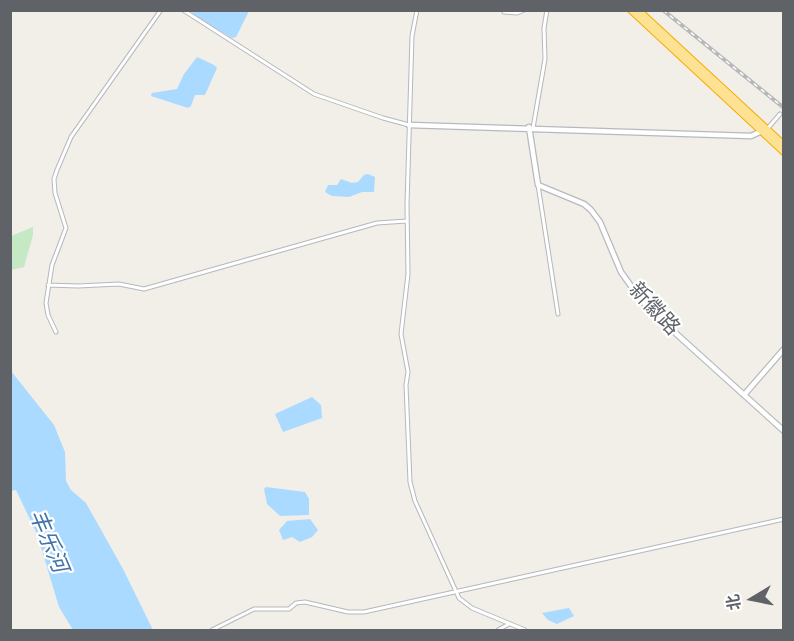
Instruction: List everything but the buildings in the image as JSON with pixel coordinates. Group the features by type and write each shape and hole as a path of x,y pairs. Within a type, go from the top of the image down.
{"highway":[{"path":"631,11 783,145"},
{"path":"764,130 783,152"}],"street":[{"path":"56,332 46,310 52,265 65,231 65,223 56,198 54,184 63,153 71,137 161,10"},
{"path":"183,10 314,94 409,125 754,135 764,130 780,114"},
{"path":"417,10 412,36 407,221 408,274 401,334 408,372 406,385 410,482 415,501 459,598 472,608 525,630"},
{"path":"504,12 517,13 524,10"},
{"path":"547,10 544,28 545,59 531,128 558,314"},
{"name":"新徽路","path":"538,185 584,204 591,210 602,226 621,272 641,300 783,431"},
{"path":"48,285 119,284 144,289 377,223 407,221"},
{"path":"744,395 783,349"},
{"path":"212,630 254,609 289,609 296,603 305,602 359,613 783,519"},
{"path":"498,630 509,624"}],"green space":[{"path":"33,227 24,267 11,270 11,236"}],"water":[{"path":"190,11 249,11 236,37 232,38"},
{"path":"197,57 217,68 205,95 195,95 188,108 151,96 152,93 177,89 184,74"},
{"path":"368,174 375,177 374,192 362,192 349,197 332,196 325,192 328,185 337,185 341,179 352,183 358,182"},
{"name":"丰乐河","path":"11,371 54,425 65,452 66,481 71,490 86,503 123,569 153,630 73,630 59,607 37,534 16,490 11,491"},
{"path":"312,397 321,405 322,418 283,432 275,414"},
{"path":"266,487 305,492 309,499 309,515 280,516 267,504 264,489"},
{"path":"310,519 318,530 312,537 300,542 292,537 283,540 279,530 287,521"},
{"path":"569,608 574,616 557,624 548,620 542,613"}],"railway":[{"path":"663,10 784,108"}]}
